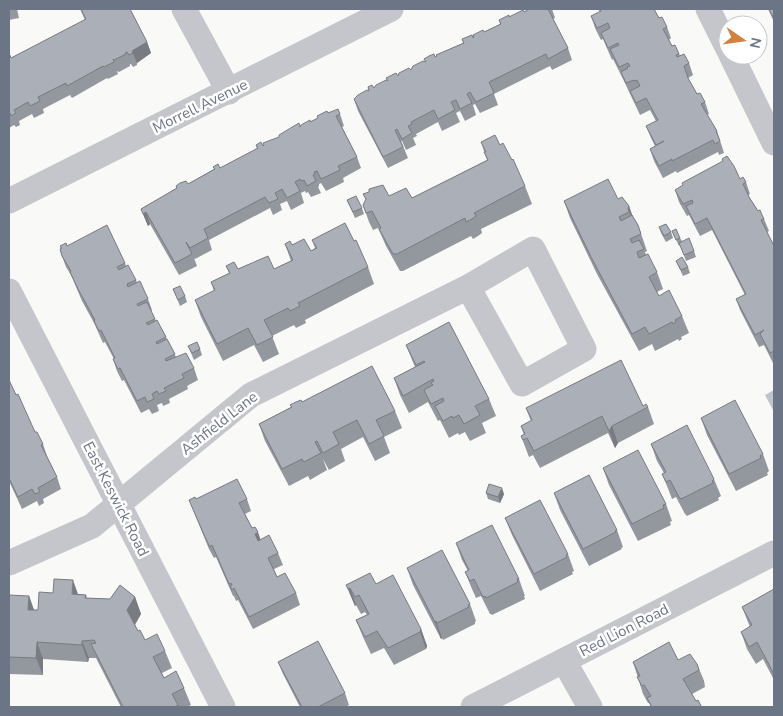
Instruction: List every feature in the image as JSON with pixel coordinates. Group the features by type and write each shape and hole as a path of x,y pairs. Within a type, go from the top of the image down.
{"street":[{"path":"184,9 229,92"},
{"name":"Morrell Avenue","path":"9,201 391,9"},
{"path":"708,9 718,29"},
{"path":"736,65 774,143"},
{"name":"Ashfield Lane","path":"9,563 92,526 251,395 468,287 532,249 584,350 522,384 468,287"},
{"name":"East Keswick Road","path":"9,291 223,707"},
{"name":"Red Lion Road","path":"473,707 774,553"},
{"path":"564,661 590,707"}],"shaded area":[{"path":"774,390 774,410 773,410 765,395"}],"building":[{"path":"81,9 130,9 147,42 132,51 133,53 129,55 127,52 113,59 114,62 67,86 66,83 38,97 40,101 30,106 28,102 14,110 16,113 11,116 9,114 9,53 11,58 86,19"},
{"path":"529,9 548,9 568,48 548,59 546,54 489,82 494,93 476,102 470,92 467,94 472,103 460,109 456,100 451,102 455,110 438,119 434,110 411,122 412,124 408,126 412,133 402,139 397,129 395,130 403,147 383,157 354,99 367,90 369,91 368,87 372,85 374,88 386,80 388,81 386,78 396,73 398,76 399,73 409,68 411,70 413,66 423,61 426,62 424,59 429,56 434,54 435,57 464,43 462,39 472,35 473,38 473,35 483,30 484,32 501,24 499,20"},
{"path":"600,9 654,9 659,18 662,17 667,27 663,29 672,46 675,45 679,54 676,55 677,57 684,54 689,63 684,66 688,78 697,94 700,93 705,102 701,104 717,131 720,141 715,144 713,140 659,166 650,149 664,141 656,145 646,126 658,120 646,98 636,103 630,91 640,86 637,80 626,83 621,72 630,66 628,63 619,67 610,49 619,45 618,43 608,48 601,33 610,28 608,23 597,28 591,16 601,11"},
{"path":"769,9 774,9 774,19"},
{"path":"338,109 340,114 336,116 357,157 338,166 340,170 321,179 317,171 314,172 315,174 313,175 316,181 307,186 304,180 301,181 300,179 295,182 300,191 287,198 282,189 275,193 278,199 269,203 265,197 204,229 208,238 190,248 186,242 192,254 175,263 146,212 143,214 141,209 177,188 176,186 180,183 186,181 188,184 215,169 213,167 218,164 220,168 258,148 256,145 261,142 263,146 263,143 279,137 279,135 299,123 300,127 327,111 328,113"},
{"path":"495,135 500,145 503,143 513,159 525,186 474,213 476,216 472,219 466,222 465,218 397,254 393,254 379,229 381,228 372,211 366,213 363,205 366,199 363,194 369,192 369,189 383,185 389,196 406,188 412,198 488,160 481,142"},
{"path":"727,156 740,179 743,177 746,182 743,184 758,211 760,210 764,219 761,220 774,246 774,351 770,353 760,334 764,330 755,335 736,299 746,294 707,218 695,224 686,206 693,203 692,200 683,204 675,190 683,185 682,183 723,161 722,159"},
{"path":"608,179 618,199 622,197 629,206 629,212 619,217 621,221 632,215 638,225 641,234 630,239 632,243 639,240 644,249 637,252 639,258 648,254 657,272 649,277 659,296 669,290 682,316 675,320 676,322 673,324 672,322 649,334 645,327 632,334 564,201"},
{"path":"356,196 362,208 353,212 347,200"},
{"path":"345,223 354,241 356,240 368,267 298,303 300,306 290,311 288,308 264,320 273,337 257,345 248,328 217,344 195,300 215,290 211,282 230,273 226,266 234,262 238,269 268,256 274,269 293,260 285,244 290,241 292,245 304,239 311,251 317,248 312,240"},
{"path":"666,224 671,232 664,236 659,227"},
{"path":"107,225 125,263 117,267 119,270 128,265 136,280 127,284 128,287 140,281 148,299 137,304 138,306 147,302 155,319 146,323 148,325 157,320 166,337 156,342 157,344 167,339 175,354 165,359 166,361 186,353 194,368 182,374 184,378 164,388 166,391 159,394 157,391 152,394 154,399 147,402 145,397 137,401 120,368 118,369 113,359 115,358 101,330 99,331 60,249 62,248 60,246 66,243 67,246"},
{"path":"676,229 680,238 676,240 672,231"},
{"path":"689,238 694,251 684,255 679,243"},
{"path":"682,257 688,267 681,270 676,261"},
{"path":"180,286 185,296 178,300 173,289"},
{"path":"449,322 489,399 475,406 480,415 464,424 459,415 453,418 452,416 443,421 435,406 444,401 443,398 431,404 424,390 433,385 431,383 434,381 433,379 403,396 394,378 425,362 416,365 406,345"},
{"path":"197,342 200,349 192,353 188,346"},
{"path":"621,360 643,406 646,404 648,407 612,426 609,431 602,416 534,451 527,438 523,440 521,436 525,434 521,426 532,420 526,408"},
{"path":"372,366 395,411 376,420 384,436 369,444 357,420 333,432 339,444 323,453 317,441 315,442 321,453 304,462 302,459 282,469 259,424 292,407 290,405 301,400 302,402"},
{"path":"9,380 43,444 41,445 57,477 38,488 40,492 35,494 32,489 18,497 9,478"},
{"path":"735,400 763,454 760,456 761,458 729,474 701,418"},
{"path":"687,425 714,479 713,483 681,499 670,480 666,482 662,474 666,472 651,444"},
{"path":"638,450 666,504 663,505 664,508 632,524 603,468"},
{"path":"589,475 617,530 583,549 554,493"},
{"path":"237,479 247,499 239,503 252,528 255,527 258,532 255,534 258,541 269,535 278,553 268,558 277,577 285,573 296,593 249,617 234,588 232,590 230,586 232,585 231,583 229,584 212,545 210,547 189,500 195,497 196,499"},
{"path":"489,484 502,488 498,497 486,493"},
{"path":"540,500 568,554 566,555 567,557 534,574 505,518"},
{"path":"492,525 519,579 517,579 518,582 486,598 485,596 483,597 474,579 470,581 465,572 469,570 456,543"},
{"path":"442,550 470,604 468,605 469,607 437,623 407,568"},
{"path":"370,573 376,584 393,575 421,629 420,632 388,648 377,631 365,637 356,620 369,614 359,595 355,597 346,585"},
{"path":"54,579 73,580 72,594 86,595 85,598 110,599 120,585 135,597 127,610 138,631 140,630 145,640 157,634 165,651 153,657 164,678 176,671 184,688 172,694 178,705 177,707 123,707 91,644 96,643 94,640 82,641 82,645 37,642 36,658 9,657 9,595 29,596 28,610 38,610 39,592 53,593"},
{"path":"774,589 774,674 757,642 749,647 741,632 752,625 742,607"},
{"path":"318,641 345,693 318,707 302,707 278,662"},
{"path":"669,642 678,660 690,654 697,664 699,670 683,679 696,701 698,700 701,706 699,707 652,707 647,698 651,696 637,677 640,676 633,662"}]}
